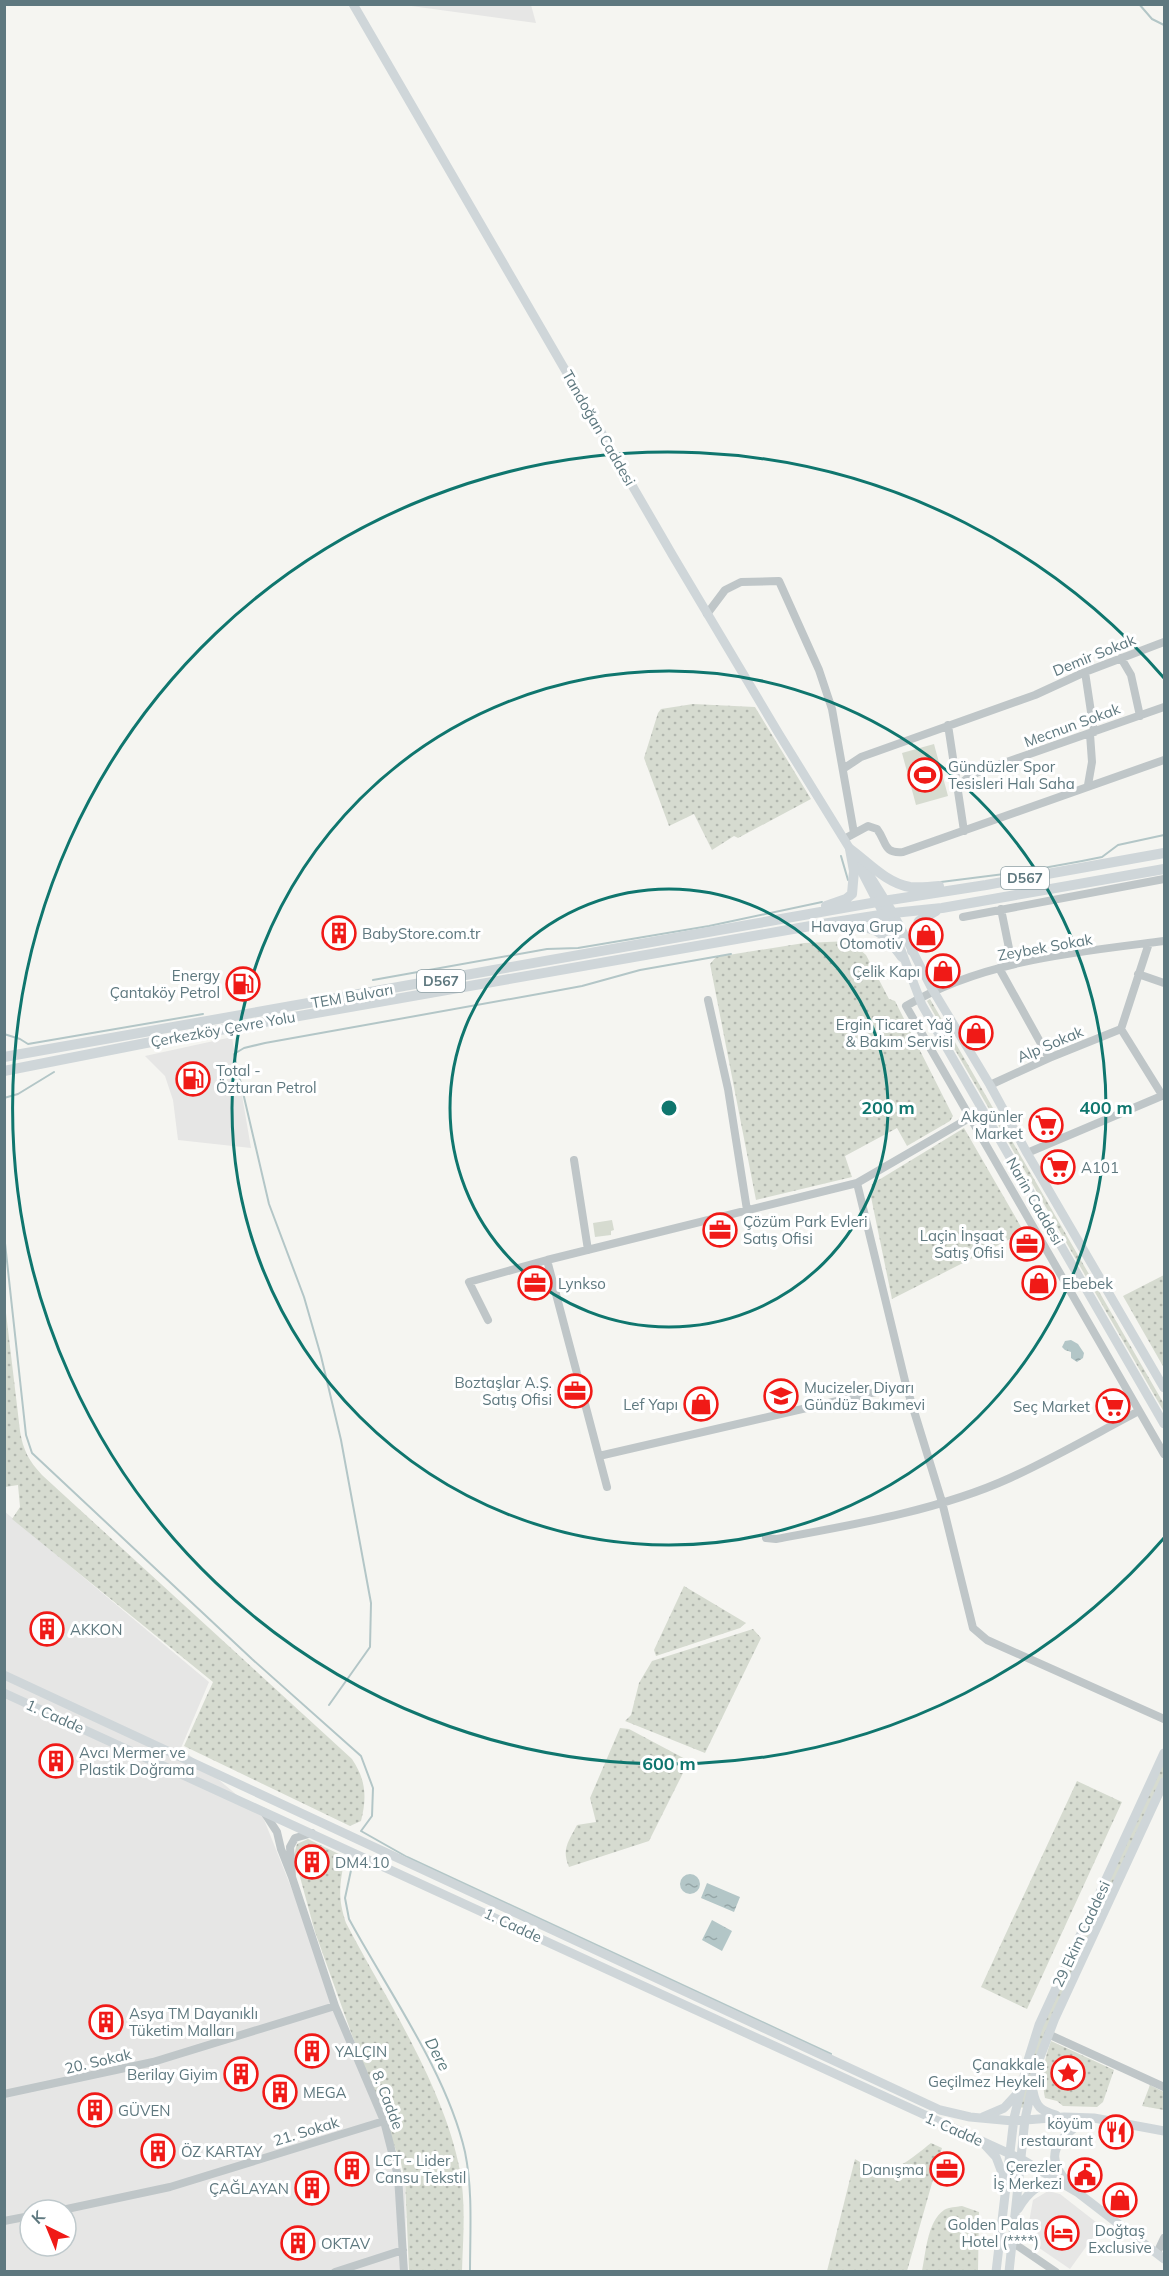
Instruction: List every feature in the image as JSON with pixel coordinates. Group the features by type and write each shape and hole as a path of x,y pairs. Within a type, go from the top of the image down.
{"highway":[{"path":"847,844 887,878 899,884 911,887 986,885"},
{"path":"795,917 846,899 852,894 854,871 847,844"},
{"name":"D567","path":"881,902 1164,853"},
{"name":"D567","path":"816,925 888,913 942,908 1164,868"},
{"name":"TEM Bulvarı","path":"4,1058 881,902"},
{"path":"912,951 912,941 919,921 942,908"},
{"path":"816,925 855,926 882,933 902,957"},
{"name":"Çerkezköy Çevre Yolu","path":"4,1071 146,1043 816,925"}],"main road":[{"name":"Tandoğan Caddesi","path":"353,4 707,614 847,844 873,879 881,902 888,913"},
{"name":"Narin Caddesi","path":"888,913 1164,1388"},
{"name":"Narin Caddesi","path":"888,913 902,957 919,998 1164,1424"},
{"name":"1. Cadde","path":"4,1675 940,2110 980,2118 1013,2121 1064,2117 1087,2118 1164,2131"},
{"name":"1. Cadde","path":"4,1693 1021,2159 1077,2192"},
{"name":"29 Ekim Caddesi","path":"996,2271 1013,2121 1040,2025 1164,1753"},
{"name":"29 Ekim Caddesi","path":"1009,2271 1025,2119 1037,2065 1048,2034 1164,1784"},
{"path":"1033,2086 1035,2101 1039,2108 1064,2117"},
{"path":"980,2118 1004,2108 1020,2091"},
{"path":"1087,2118 1060,2140 1055,2154 1059,2172 1077,2192 1161,2256"},
{"path":"980,2141 996,2157 1001,2166 1005,2186"},
{"path":"1015,2214 1032,2190 1051,2181 1058,2181"}],"street":[{"path":"707,614 725,590 741,582 779,581 832,710 854,833"},
{"name":"Demir Sokak","path":"843,770 861,756 1035,695 1085,672 1164,642"},
{"path":"1122,658 1131,675 1140,716"},
{"path":"1085,672 1092,733 1089,785"},
{"name":"Mecnun Sokak","path":"958,786 971,776 1164,707"},
{"path":"948,725 964,831"},
{"path":"847,844 854,833 868,826 877,829 888,850 893,853 903,852 1164,760"},
{"path":"963,917 1164,879"},
{"path":"1001,909 1012,963"},
{"name":"Zeybek Sokak","path":"919,998 932,989 1012,963 1164,941"},
{"path":"1026,1153 1163,1095 1121,1029 1149,943"},
{"path":"999,968 1049,1058"},
{"path":"1138,974 1164,983"},
{"path":"919,998 906,1006 1164,1454"},
{"path":"708,1000 728,1089 747,1210"},
{"name":"Alp Sokak","path":"990,1085 1121,1029"},
{"path":"488,1320 469,1282 547,1260 858,1183 970,1117"},
{"path":"574,1160 588,1250"},
{"path":"858,1183 906,1385 942,1502 973,1628 987,1640 1164,1719"},
{"path":"547,1260 607,1487"},
{"path":"599,1456 906,1385"},
{"path":"766,1538 776,1539 844,1526 942,1502 1009,1479 1139,1411"},
{"name":"8. Cadde","path":"263,1810 277,1832 335,2006 384,2121 399,2176 404,2271"},
{"name":"8. Cadde","path":"292,1877 290,1847 296,1838 313,1833"},
{"name":"20. Sokak","path":"4,2094 153,2062 335,2006"},
{"path":"1048,2034 1164,2087"},
{"name":"21. Sokak","path":"78,2207 170,2187 384,2121"},
{"path":"1161,2256 1164,2238"},
{"path":"1012,2242 1056,2271"},
{"path":"335,2271 403,2250"}],"shaded area":[{"path":"404,5 531,5 536,23"},
{"path":"693,704 755,707 811,799 738,838 734,836 712,850 694,814 669,826 644,758 661,709"},
{"name":"Gündüzler Spor Tesisleri Halı Saha","path":"934,744 948,796 916,805 902,753"},
{"path":"850,941 866,955 889,999 895,1001 953,1116 950,1121 907,1146 897,1128 845,1156 852,1177 756,1200 710,964 716,957 804,943"},
{"path":"930,999 1164,1404 1164,1412 932,1010 927,1001"},
{"path":"232,1037 251,1148 178,1140 173,1100 165,1076 145,1056"},
{"path":"964,1128 1024,1232 892,1299 870,1192 872,1184"},
{"path":"612,1220 614,1230 611,1231 611,1235 595,1237 593,1223"},
{"path":"1164,1275 1164,1368 1123,1296"},
{"path":"4,1296 20,1431 30,1460 42,1475 352,1759 363,1782 364,1804 361,1821 350,1826 184,1746 213,1682 12,1519 20,1507 18,1485 5,1487"},
{"path":"4,1511 209,1682 181,1748 263,1817 339,2007 405,2186 407,2271 5,2271"},
{"path":"684,1586 746,1623 740,1628 656,1656 654,1650"},
{"path":"753,1629 761,1638 705,1753 625,1721 631,1715 639,1683 652,1661"},
{"path":"620,1728 629,1729 689,1761 649,1841 569,1867 566,1850 577,1825 596,1822 590,1798"},
{"path":"1164,1757 1164,1778 1054,2017 1026,2108 1017,2107 1041,2025"},
{"path":"1077,1781 1122,1802 1027,2009 981,1987"},
{"path":"308,1839 345,1857 340,1890 346,1923 412,2044 441,2107 452,2139 462,2183 464,2221 462,2271 409,2271 405,2179 401,2163 315,1932 294,1855 297,1844"},
{"path":"1051,2041 1114,2070 1103,2102 1097,2107 1063,2106 1057,2101 1045,2098 1044,2069"},
{"path":"1150,2085 1164,2092 1164,2110 1142,2106"},
{"path":"931,2143 942,2148 907,2271 827,2271 855,2159 877,2169 887,2169 904,2163"},
{"name":"Golden Palas Hotel (****)","path":"1048,2191 1060,2194 1101,2226 1070,2269 1026,2239 1033,2200"},
{"path":"962,2206 979,2212 978,2271 922,2271 928,2238 938,2215 944,2210"}],"water":[{"path":"1071,1340 1078,1344 1084,1353 1083,1358 1077,1362 1071,1358 1071,1352 1062,1347 1065,1341"},
{"path":"690,1874 697,1877 700,1884 697,1891 690,1894 683,1891 680,1884 683,1877"},
{"path":"707,1883 740,1897 734,1912 701,1898"},
{"path":"712,1920 732,1931 722,1951 702,1940"}],"waterway":[{"path":"1139,4 1152,19 1164,25"},
{"path":"941,882 1027,871 1102,857 1118,845 1164,835"},
{"path":"841,856 848,880"},
{"path":"373,980 547,949 578,948 709,926 822,902"},
{"path":"329,1705 370,1647 371,1603 341,1440 321,1356 304,1297 269,1204 234,1054 244,1048 265,1043 582,986 640,970 731,954"},
{"path":"4,1034 28,1044 203,1014"},
{"path":"4,1098 18,1094 54,1072"},
{"path":"4,1234 26,1435 32,1453 252,1659 361,1756 373,1788 372,1816 361,1831 407,1857 831,2054"},
{"name":"Dere","path":"353,1861 345,1898 349,1919 431,2063 445,2092 465,2152 470,2197 470,2272"}],"place":[{"name":"Gündüzler Spor Tesisleri Halı Saha","path":"925,775"},
{"name":"BabyStore.com.tr","path":"339,933"},
{"name":"Havaya Grup Otomotiv","path":"926,935"},
{"name":"Çelik Kapı","path":"943,971"},
{"name":"Energy Çantaköy Petrol","path":"243,984"},
{"name":"Ergin Ticaret Yağ & Bakım Servisi","path":"976,1033"},
{"name":"Total - Özturan Petrol","path":"193,1079"},
{"name":"Akgünler Market","path":"1046,1125"},
{"name":"A101","path":"1058,1167"},
{"name":"Çözüm Park Evleri Satış Ofisi","path":"720,1230"},
{"name":"Laçin İnşaat Satış Ofisi","path":"1027,1244"},
{"name":"Lynkso","path":"535,1283"},
{"name":"Ebebek","path":"1039,1283"},
{"name":"Boztaşlar A.Ş. Satış Ofisi","path":"575,1391"},
{"name":"Mucizeler Diyarı Gündüz Bakımevi","path":"781,1396"},
{"name":"Lef Yapı","path":"701,1404"},
{"name":"Seç Market","path":"1113,1406"},
{"name":"AKKON","path":"47,1629"},
{"name":"Avcı Mermer ve Plastik Doğrama","path":"56,1761"},
{"name":"DM4.10","path":"312,1862"},
{"name":"Asya TM Dayanıklı Tüketim Malları","path":"106,2022"},
{"name":"YALÇIN","path":"312,2051"},
{"name":"Çanakkale Geçilmez Heykeli","path":"1068,2073"},
{"name":"Berilay Giyim","path":"241,2074"},
{"name":"MEGA","path":"280,2092"},
{"name":"GÜVEN","path":"95,2110"},
{"name":"köyüm restaurant","path":"1116,2132"},
{"name":"ÖZ KARTAY","path":"158,2151"},
{"name":"LCT - Lider Cansu Tekstil","path":"352,2169"},
{"name":"Danışma","path":"947,2169"},
{"name":"Çerezler İş Merkezi","path":"1085,2175"},
{"name":"ÇAĞLAYAN","path":"312,2188"},
{"name":"Doğtaş Exclusive","path":"1120,2200"},
{"name":"Golden Palas Hotel (****)","path":"1062,2233"},
{"name":"OKTAV","path":"298,2243"}]}
